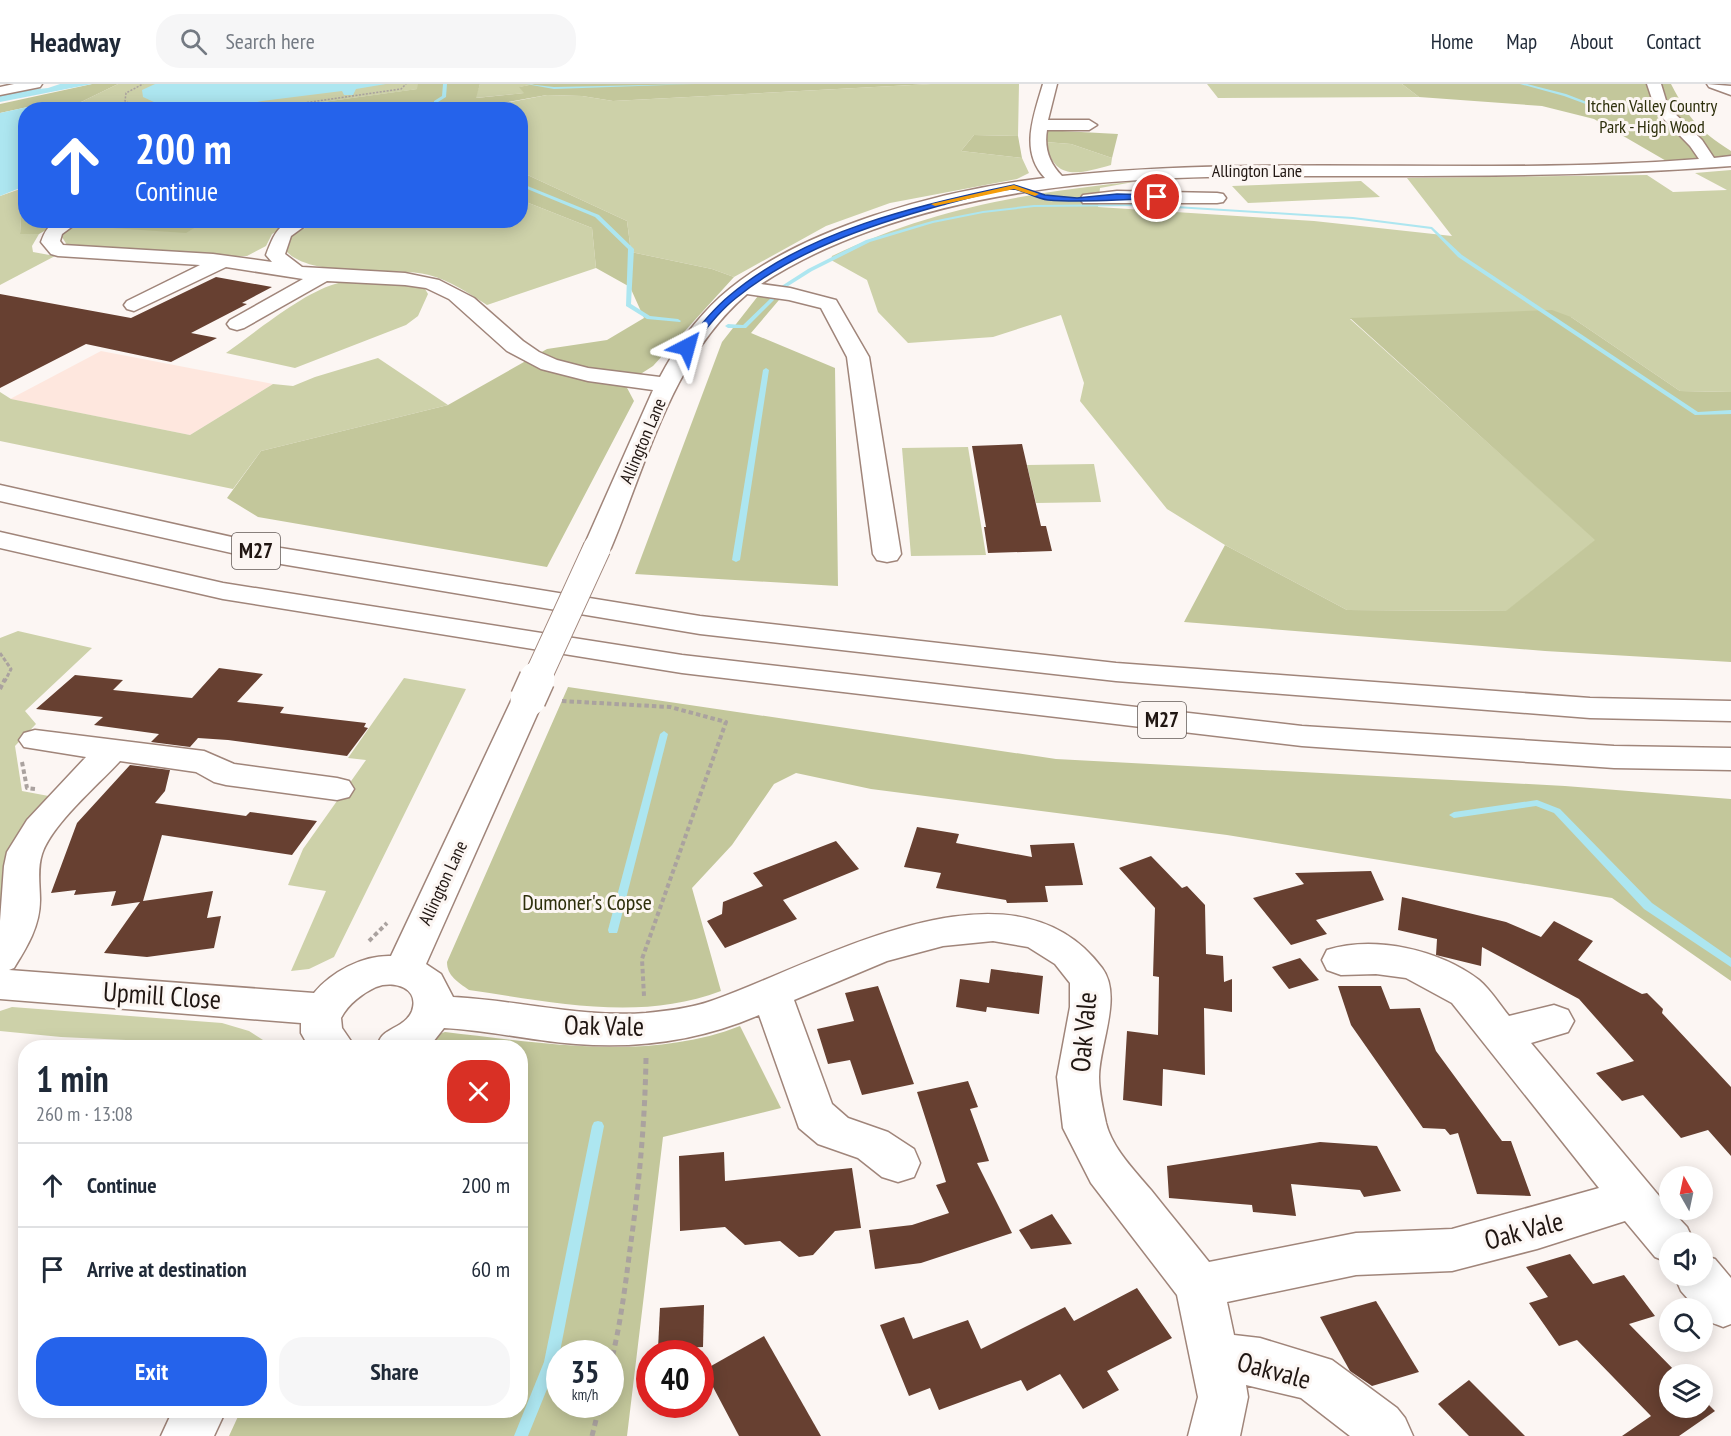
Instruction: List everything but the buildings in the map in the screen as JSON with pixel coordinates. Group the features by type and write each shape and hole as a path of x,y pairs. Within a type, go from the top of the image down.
{"main road":[{"path":"0,91 35,84"},
{"path":"1050,84 1037,140 1044,168 1056,180"},
{"path":"1654,84 1661,108 1696,143 1710,163"},
{"path":"1714,84 1731,91"},
{"path":"1039,125 1089,125"},
{"name":"Allington Lane","path":"403,971 597,548 667,385 687,347 716,312 744,288 780,265 854,230 926,206 1056,180 1185,171 1513,171 1731,161"},
{"path":"1660,166 1676,174"},
{"path":"1014,187 1044,197 1072,200 1117,196 1216,198"},
{"path":"59,228 54,231 50,242 58,250 222,261 324,275 379,276 434,284 459,296 516,346 539,358 563,368 667,385"},
{"path":"291,228 283,233 275,255 297,272"},
{"path":"134,305 222,261"},
{"path":"237,324 324,275"},
{"path":"744,288 790,294 829,304 858,357 887,554"},
{"name":"M27","path":"0,493 281,556 700,625 1116,672 1590,708 1731,711"},
{"name":"M27","path":"0,540 223,591 682,664 1302,736 1614,757 1731,759"},
{"path":"35,740 204,762 226,774 337,789"},
{"path":"0,958 15,935 21,907 20,877 25,851 42,825 112,750"},
{"name":"Oak Vale","path":"432,1012 576,1028 646,1029 714,1017 877,949 943,932 993,927 1038,935 1069,954 1089,980 1090,1007 1078,1077 1085,1128 1107,1168 1199,1286 1223,1397 1214,1436"},
{"path":"1341,960 1395,959 1443,976 1466,992 1663,1232"},
{"path":"328,1040 323,1034 321,1021 324,1009 334,994 366,974 385,970 403,971 418,976 429,985 434,998 432,1012 425,1026 410,1040"},
{"name":"Upmill Close","path":"0,984 324,1009"},
{"path":"772,993 814,1115 833,1131 873,1145 898,1163"},
{"path":"1501,1034 1554,1021"},
{"name":"Oak Vale","path":"1199,1286 1356,1254 1452,1250 1537,1228 1634,1198"},
{"name":"Oakvale","path":"1214,1358 1260,1362 1314,1377 1379,1426 1388,1436"},
{"path":"187,1436 196,1418"}],"path":[{"path":"127,102 126,93 143,84"},
{"path":"311,102 401,89 406,84"},
{"path":"0,653 11,669 0,688"},
{"path":"590,703 670,707 726,722 642,959 646,1029 646,1116 616,1340"},
{"path":"35,740 28,739 20,747 27,788 37,789"},
{"path":"592,1436 596,1418"}],"shaded area":[{"path":"101,351 273,384 190,435 10,399"}],"green space":[{"path":"92,84 118,84 81,102 18,102 18,109 0,113 0,104"},
{"path":"118,84 418,84 418,89 323,102 81,102"},
{"path":"418,84 480,84 476,98 524,93 519,87 534,84 931,84 613,101 582,96 547,95 508,102 323,102 417,89"},
{"path":"480,84 534,84 520,87 525,93 475,98"},
{"path":"931,84 1019,84 1018,136 974,135 961,151 1022,158 1029,173 1017,179 890,203 826,226 734,277 712,269 631,252 627,221 528,175 528,102 511,102 547,95 582,96 613,101"},
{"path":"1207,84 1402,84 1419,97 1218,98"},
{"name":"Itchen Valley Country Park - High Wood","path":"1402,84 1671,84 1695,123 1731,151 1731,157 1668,162 1594,119 1542,106 1419,97"},
{"path":"1044,130 1118,134 1112,158 1071,144 1045,142"},
{"path":"974,135 1018,136 1022,158 961,151"},
{"path":"1045,142 1071,144 1112,158 1111,165 1088,171 1069,172 1055,164"},
{"path":"1731,170 1731,392 1680,391 1571,317 1350,319 1596,540 1507,611 1347,610 1225,545 1167,509 1080,401 1084,383 1061,315 993,337 908,343 878,312 867,280 831,260 832,256 870,239 945,214 1020,197 1139,181 1100,188 1098,207 1314,221 1452,236 1407,178 1647,175 1673,192 1727,190 1695,173"},
{"path":"528,175 627,221 631,252 712,269 734,277 653,366 625,384 634,401 547,567 258,517 227,498 261,451 448,405 547,349 607,340 644,318 630,287 596,268 592,228 528,203"},
{"path":"1361,181 1380,197 1248,203 1232,186"},
{"path":"18,190 20,234 39,234 32,246 33,252 55,256 0,285 0,196"},
{"path":"528,203 592,228 596,268 487,305 452,284 429,275 333,269 298,260 286,251 289,235 305,228 528,228"},
{"path":"20,228 50,228 39,234 20,234"},
{"path":"70,228 283,228 272,234 266,246 247,256 219,257 78,248 67,245 62,237 63,233"},
{"path":"112,228 194,228 186,233"},
{"path":"363,280 424,287 428,294 418,316 406,325 295,368 226,353 308,296 335,284"},
{"path":"758,296 779,300 751,333 835,368 838,586 635,574 722,342"},
{"path":"1552,310 1571,317 1680,391 1731,392 1731,662 1545,651 1184,622 1225,545 1347,610 1506,611 1595,540 1350,318"},
{"path":"378,358 448,405 261,451 233,489 0,441 0,392 11,399 190,435 273,384 293,386"},
{"path":"968,447 986,555 911,556 902,448"},
{"path":"1094,464 1101,502 1036,503 1027,465"},
{"path":"18,631 92,648 25,711 36,724 15,746 22,791 54,797 0,936 0,638"},
{"path":"404,678 466,689 334,957 309,969 291,971 326,891 288,885 303,849 366,760 348,758"},
{"name":"Dumoner's Copse","path":"568,687 1056,759 1565,786 1731,799 1731,981 1612,898 1227,835 871,789 796,773 774,784 732,845 692,888 721,991 659,1006 596,1007 469,990 451,975 447,962"},
{"path":"12,1007 222,1023 249,1031 263,1040 126,1040 0,1031 0,1011"},
{"path":"740,1026 781,1108 663,1137 639,1340 636,1340 636,1361 627,1436 229,1436 237,1418 528,1418 528,1042 594,1047 669,1044 705,1037"},
{"path":"445,1032 511,1040 431,1040 436,1035"}],"water":[{"path":"60,84 92,84 0,102 0,93 48,88"},
{"path":"155,84 386,84 356,89 353,95 344,95 342,91 258,102 154,102 143,97 142,90"},
{"path":"18,109 18,189 0,196 0,113"}],"waterway":[{"path":"436,102 444,97 445,84"},
{"path":"528,84 554,88 693,84"},
{"path":"1522,84 1565,95 1603,109"},
{"path":"528,187 597,216 631,249 628,305 649,318 678,321"},
{"path":"783,287 810,270 868,241 932,222 983,212 1034,206 1143,205 1353,218 1432,228 1460,256 1697,414 1731,412"},
{"path":"728,326 744,327 772,299"},
{"path":"736,560 766,370"},
{"path":"613,930 664,734"},
{"path":"1454,815 1537,803 1557,811 1648,906 1731,963"},
{"path":"521,1436 551,1362 598,1126"}],"slow traffic":[{"path":"935,204 1014,187 1035,194"}],"route":[{"path":"687,347 716,312 751,283 825,242 890,217 926,206 1014,187 1044,197 1077,200 1117,196 1157,197"}]}
